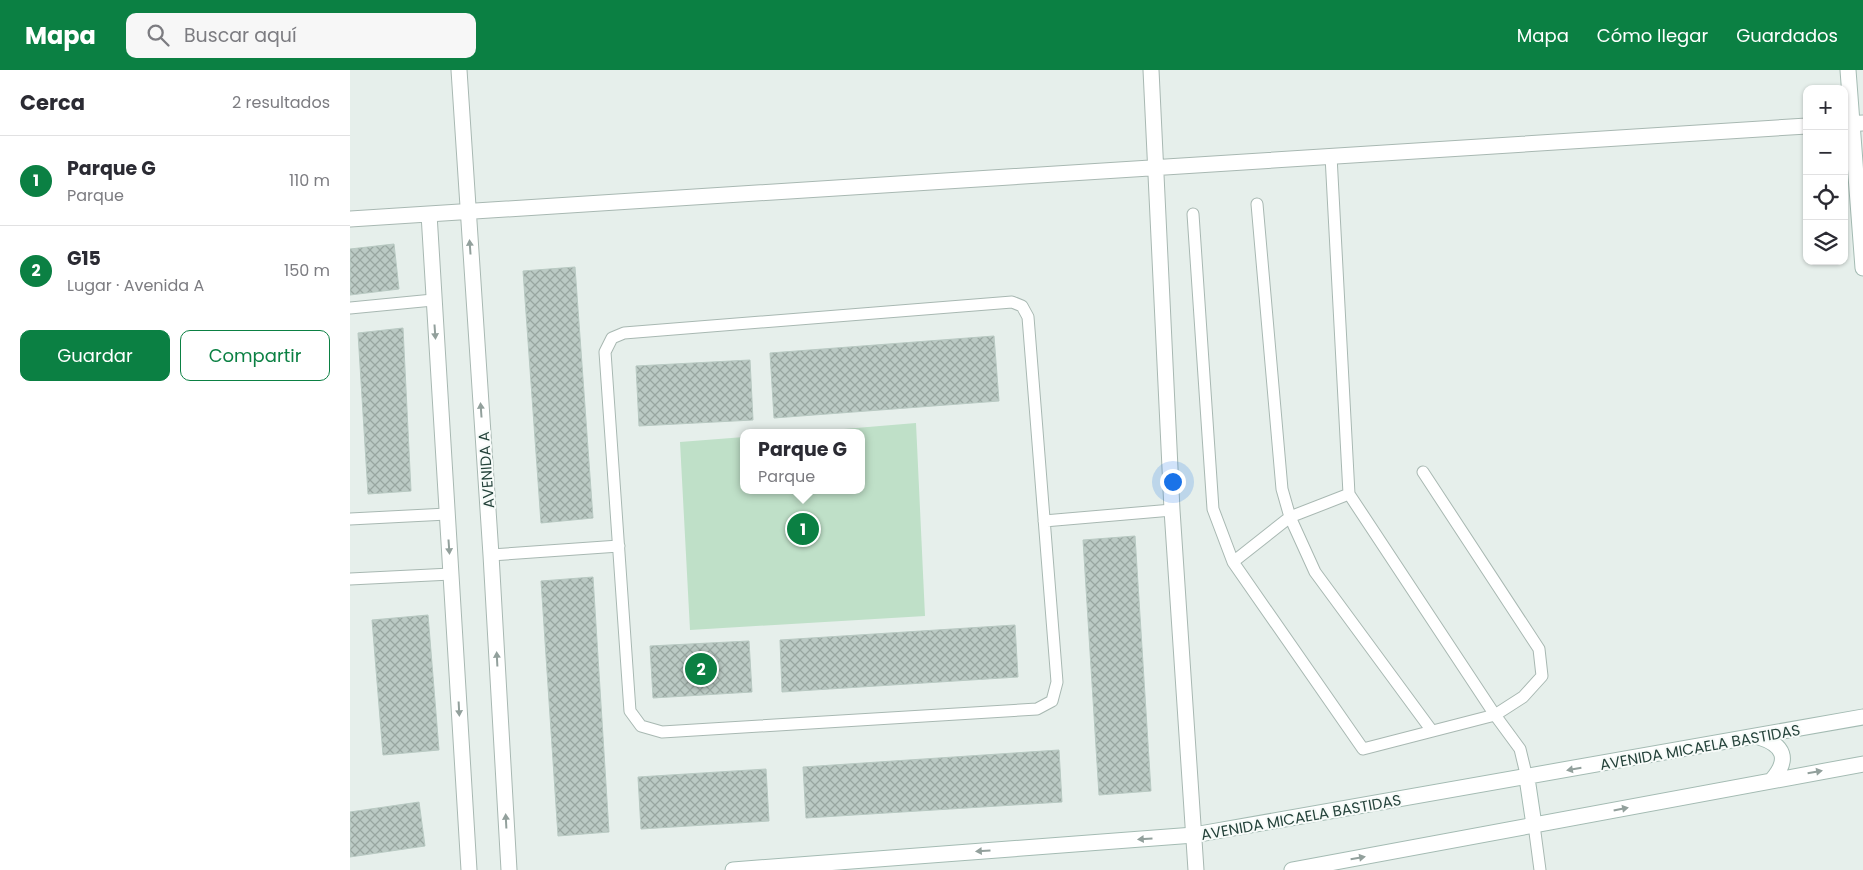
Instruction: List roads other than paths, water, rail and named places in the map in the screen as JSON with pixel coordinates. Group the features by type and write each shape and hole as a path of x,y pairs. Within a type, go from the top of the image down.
{"street":[{"name":"AVENIDA A","path":"459,70 491,555 509,870"},
{"path":"1151,70 1172,510 1196,870"},
{"path":"1848,70 1863,268"},
{"path":"350,219 1803,126"},
{"path":"429,214 469,870"},
{"name":"AVENIDA MICAELA BASTIDAS","path":"733,870 846,866 1194,835 1527,778 1863,717"},
{"path":"1759,737 1773,742 1780,749 1783,759 1780,770 1772,780"},
{"path":"1292,870 1863,764"},
{"path":"1527,778 1534,825"}],"lane":[{"path":"1331,156 1349,494 1495,715 1520,749 1527,778"},
{"path":"1257,204 1282,489 1290,517 1314,572 1432,731"},
{"path":"1193,214 1213,509 1233,562 1363,749 1495,715 1523,697 1542,676 1539,648 1423,472"},
{"path":"350,308 433,300"},
{"path":"1012,302 1022,306 1028,317 1058,682 1052,701 1036,709 662,732 641,726 630,711 618,546 605,352 612,338 624,333 1012,302"},
{"path":"1233,562 1290,517 1349,494"},
{"path":"1044,521 1172,510"},
{"path":"350,519 447,514"},
{"path":"491,555 618,546"},
{"path":"350,579 451,574"},
{"path":"1534,825 1540,870"}],"place":[{"name":"Parque G","path":"803,529"},
{"name":"G15","path":"701,669"}]}
